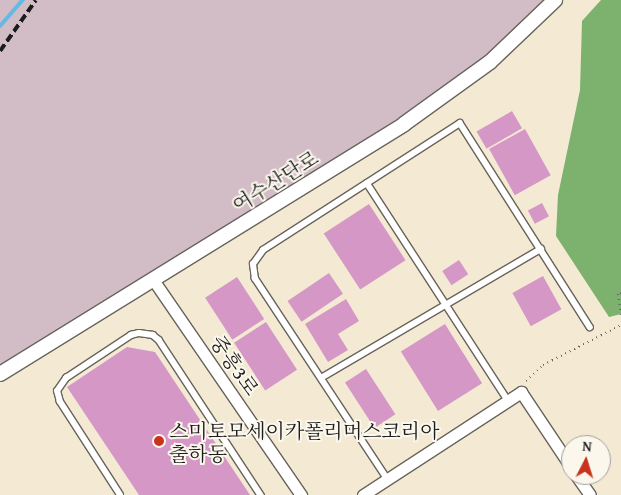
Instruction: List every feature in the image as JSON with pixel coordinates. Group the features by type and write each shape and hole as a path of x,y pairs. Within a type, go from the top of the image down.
{"street":[{"name":"여수산단로","path":"0,374 154,281 451,91 490,62 554,0"},
{"name":"중흥3로","path":"154,281 301,495"},
{"path":"363,495 521,392 561,452"}],"lane":[{"path":"387,479 255,279 253,264 263,250 460,122 590,327"},
{"path":"367,183 508,400"},
{"path":"320,378 541,249"},
{"path":"120,495 60,402 57,392 66,378 131,335 139,333 153,335 159,340 261,495"}],"path":[{"path":"621,293 618,294 621,315"},
{"path":"521,392 528,378 538,368 621,325"}],"shaded area":[{"path":"0,0 555,0 490,62 0,374"}],"green space":[{"path":"601,0 621,0 621,314 609,317 556,236 558,195 580,90 582,21"}],"building":[{"path":"512,111 522,128 486,149 476,132"},
{"path":"525,129 551,175 515,195 489,149"},
{"path":"542,203 549,216 535,224 528,211"},
{"path":"369,204 405,260 360,290 324,233"},
{"path":"459,260 468,274 451,285 442,271"},
{"path":"329,273 343,294 302,322 288,301"},
{"path":"543,276 561,309 531,326 512,293"},
{"path":"237,277 264,319 232,340 205,298"},
{"path":"346,299 359,321 338,334 348,350 328,362 305,324"},
{"path":"266,322 297,370 265,391 234,343"},
{"path":"445,324 482,383 438,411 401,352"},
{"name":"스미토모세이카폴리머스코리아 출하동","path":"127,347 155,352 250,495 139,495 67,387"},
{"path":"366,369 395,414 374,428 345,383"}],"waterway":[{"path":"0,26 23,0"}],"railway":[{"path":"0,51 36,0"}],"place":[{"name":"스미토모세이카폴리머스코리아 출하동","path":"159,441"}]}
